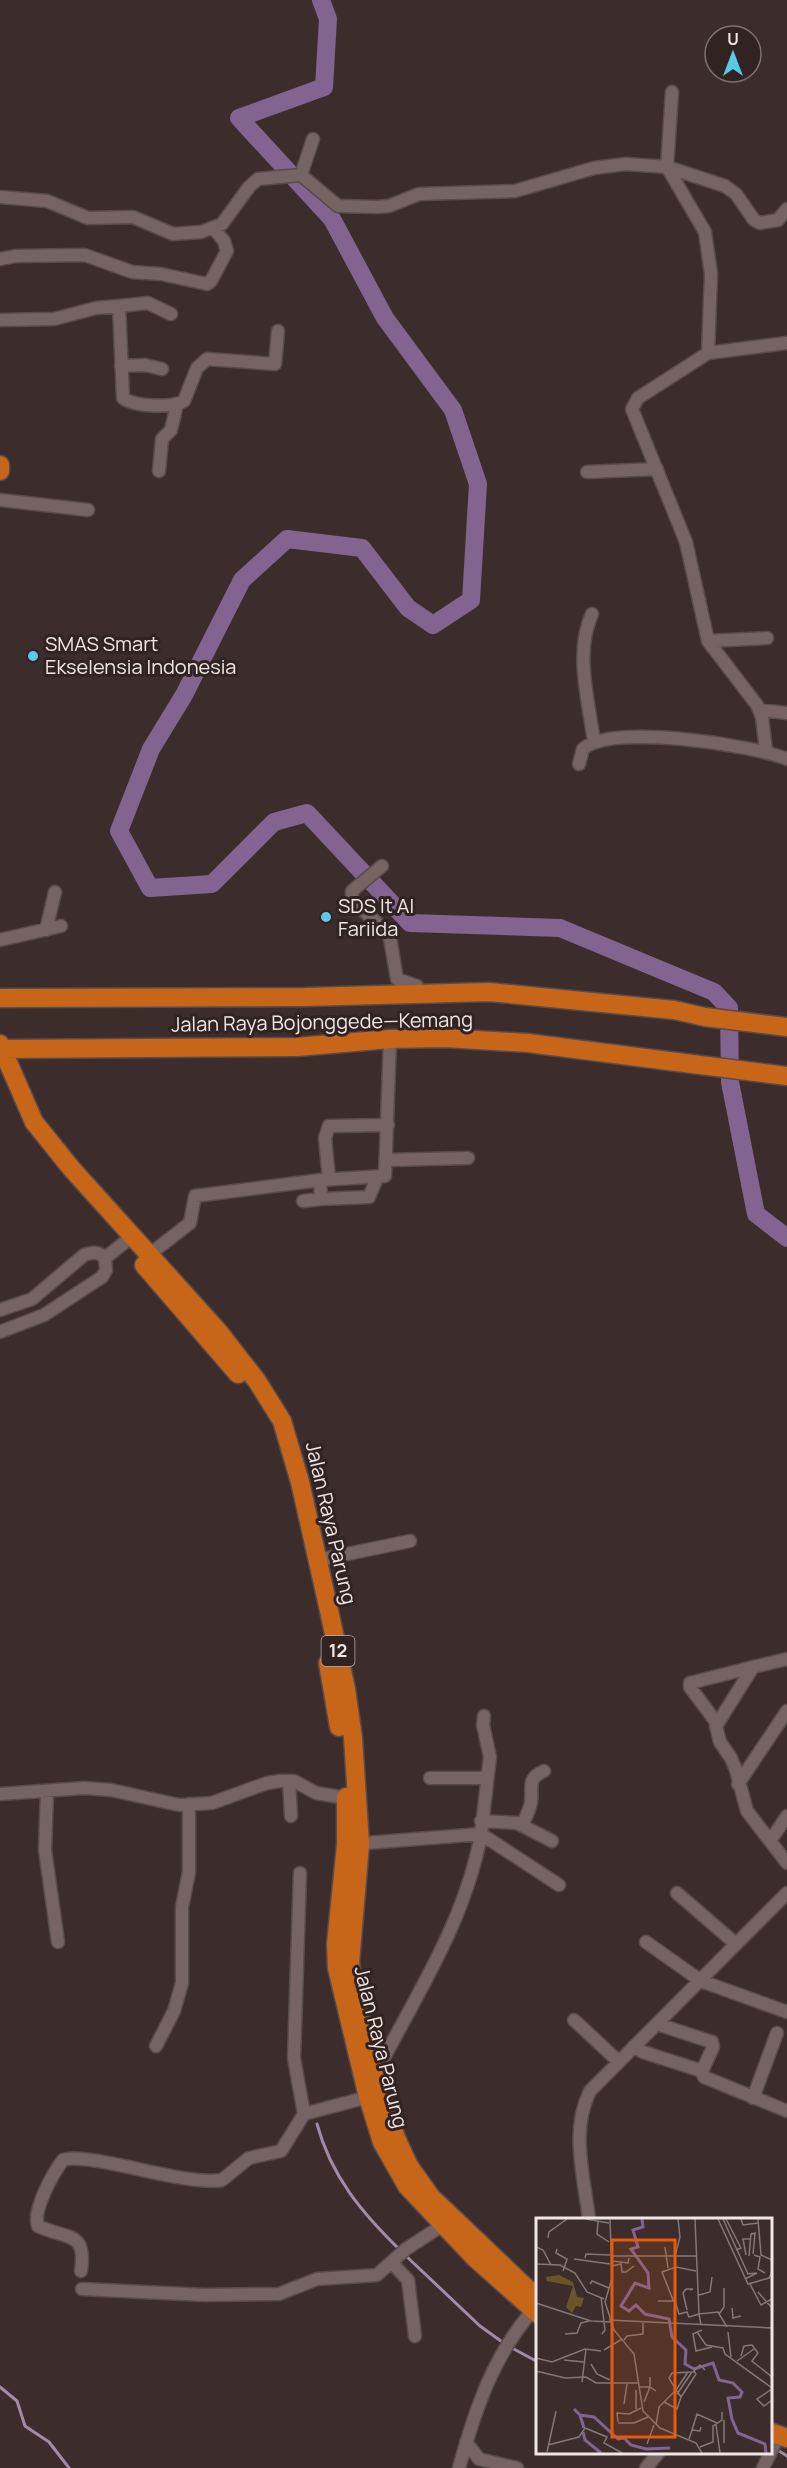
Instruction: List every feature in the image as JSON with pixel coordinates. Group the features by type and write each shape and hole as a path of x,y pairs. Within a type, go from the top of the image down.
{"highway":[{"path":"0,465 0,471"},
{"name":"Jalan Raya Bojonggede—Kemang","path":"0,998 293,997 499,993 674,1010 705,1017 778,1026"},
{"name":"Jalan Raya Bojonggede—Kemang","path":"1,1047 297,1047 390,1039 444,1038 528,1042 787,1076"},
{"name":"Jalan Raya Parung","path":"1,1047 34,1122 247,1385 264,1408 273,1426 282,1453 332,1683 353,1844 350,1963 364,2040 396,2138 410,2166 448,2221"},
{"name":"Jalan Raya Parung","path":"0,1078 8,1097 41,1150 129,1239 150,1254 218,1331 257,1381 282,1421 318,1560 347,1698 359,1811 336,1944 337,1968 368,2097 382,2142 398,2173 536,2308"}],"street":[{"path":"672,92 667,167 705,232 711,274 708,353"},
{"path":"298,174 313,139"},
{"path":"0,197 47,201 88,218 133,217 173,234 214,229 222,224 249,187 258,179 298,174 338,206 377,207 389,206 419,194 515,191 612,165 667,167 730,189 749,214 760,223 778,220 787,209"},
{"path":"0,260 16,256 85,255 132,272 161,274 207,284 211,281 226,251 224,241 214,229"},
{"path":"0,320 54,319 96,308 148,303 171,314"},
{"path":"119,306 121,393 126,400 177,404 187,397 197,368 207,359 274,364 277,362 278,331"},
{"path":"766,751 760,710 708,642 686,542 633,414 633,405 655,386 708,353 787,343"},
{"path":"121,366 145,365 162,369"},
{"path":"159,471 162,439 171,430 177,404"},
{"path":"587,472 657,470"},
{"path":"0,500 87,510"},
{"path":"592,614 585,628 583,645 594,742"},
{"path":"708,642 767,638"},
{"path":"760,710 787,714"},
{"path":"579,764 583,749 594,742 684,738 766,751 787,759"},
{"path":"382,866 352,891 352,901 383,928 390,938 398,979 417,986 420,993"},
{"path":"46,930 55,892"},
{"path":"0,940 61,926"},
{"path":"150,1254 190,1223 195,1196 325,1179 385,1176 390,1039"},
{"path":"321,1199 325,1179 325,1138 328,1126 388,1125"},
{"path":"387,1160 468,1158"},
{"path":"303,1201 369,1197 377,1178"},
{"path":"103,1256 129,1239"},
{"path":"0,1310 32,1299 84,1255 91,1252 103,1256"},
{"path":"0,1332 44,1315 102,1277 106,1270 103,1256"},
{"path":"32,1299 44,1315"},
{"path":"318,1560 410,1541"},
{"path":"787,1659 690,1683 690,1687 716,1722 717,1736 731,1758 747,1811 787,1863"},
{"path":"716,1722 753,1667"},
{"path":"738,1784 787,1711"},
{"path":"376,2073 460,1911 474,1870 490,1757 483,1725 484,1716"},
{"path":"523,1825 531,1801 529,1784 534,1776 544,1772"},
{"path":"430,1778 486,1778"},
{"path":"291,1816 292,1781"},
{"path":"0,1794 84,1788 111,1790 179,1805 212,1803 267,1782 292,1781 316,1793 346,1798"},
{"path":"47,1792 45,1850 58,1942"},
{"path":"156,2046 174,2011 182,1983 182,1907 189,1872 189,1804"},
{"path":"770,1842 787,1816"},
{"path":"353,1844 523,1825 540,1837 552,1841"},
{"path":"481,1828 559,1885"},
{"path":"81,2271 84,2253 77,2240 38,2226 35,2219 60,2163 66,2158 219,2180 249,2158 281,2151 304,2114 294,2058 300,1873"},
{"path":"677,1893 736,1944"},
{"path":"589,2218 580,2150 580,2116 590,2091 787,1893"},
{"path":"646,1942 701,1981 787,2012"},
{"path":"574,2020 618,2061"},
{"path":"657,2024 712,2042 713,2047 702,2071 704,2077 787,2111"},
{"path":"753,2098 777,2033"},
{"path":"634,2046 643,2052 702,2071"},
{"path":"304,2114 368,2097"},
{"path":"25,2204 39,2206"},
{"path":"82,2289 270,2296 317,2279 377,2275 448,2221"},
{"path":"400,2256 408,2280 415,2336"},
{"path":"459,2468 485,2386 506,2345 536,2308"},
{"path":"466,2442 479,2459 517,2468"},
{"path":"646,2468 657,2453"},
{"path":"762,2468 769,2453"}],"waterway":[{"path":"321,0 328,19 324,87 239,118 332,219 385,318 453,410 478,484 471,600 433,625 408,608 362,548 287,539 242,580 184,695 151,749 119,831 150,888 212,884 274,822 307,813 410,923 560,928 714,992 729,1008 730,1082 756,1214 787,1238"},
{"path":"317,2124 339,2177 361,2208 400,2250"},
{"path":"405,2255 480,2326 505,2344"},
{"path":"510,2347 536,2361"},
{"path":"0,2387 17,2401 25,2426 49,2442 69,2468"},
{"path":"776,2449 787,2456"}],"place":[{"name":"SMAS Smart Ekselensia Indonesia","path":"33,656"},
{"name":"SDS It Al Fariida","path":"326,917"}]}
